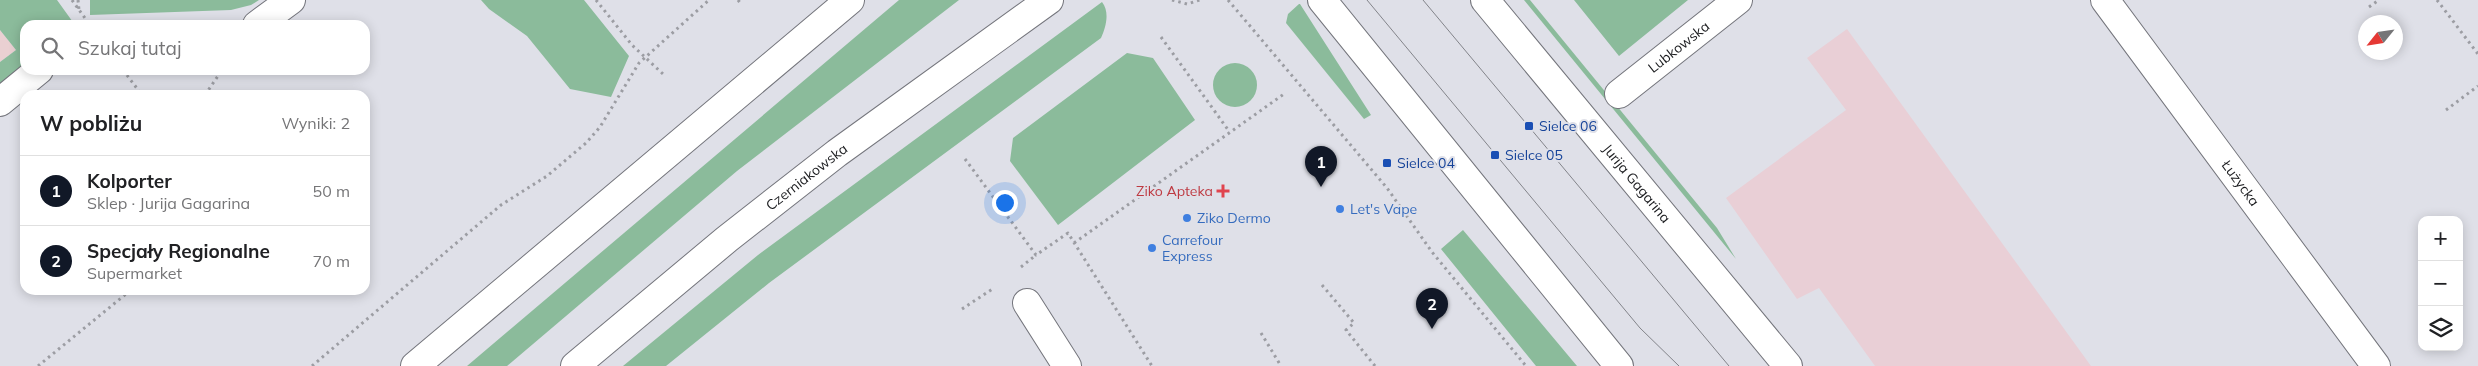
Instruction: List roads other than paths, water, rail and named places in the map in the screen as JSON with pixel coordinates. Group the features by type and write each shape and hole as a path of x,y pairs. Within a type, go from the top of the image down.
{"main road":[{"path":"264,20 291,0"},
{"path":"415,366 850,0"},
{"name":"Czerniakowska","path":"575,366 727,239 837,153 1049,0"},
{"path":"1322,0 1619,366"},
{"name":"Jurija Gagarina","path":"1485,0 1788,366"},
{"name":"Lubkowska","path":"1619,94 1738,0"},
{"name":"Łużycka","path":"2105,0 2376,366"},
{"path":"0,102 33,75"},
{"path":"1027,303 1066,366"}],"tram line":[{"path":"1367,0 1640,328 1679,366"},
{"path":"1423,0 1729,366"}],"place":[{"name":"Sielce 06","path":"1529,126"},
{"name":"Sielce 05","path":"1495,155"},
{"name":"Sielce 04","path":"1387,163"},
{"name":"Kolporter","path":"1321,187"},
{"name":"Ziko Apteka","path":"1223,191"},
{"name":"Let's Vape","path":"1340,209"},
{"name":"Ziko Dermo","path":"1187,218"},
{"name":"Carrefour Express","path":"1152,248"},
{"name":"Specjały Regionalne","path":"1432,329"}]}
